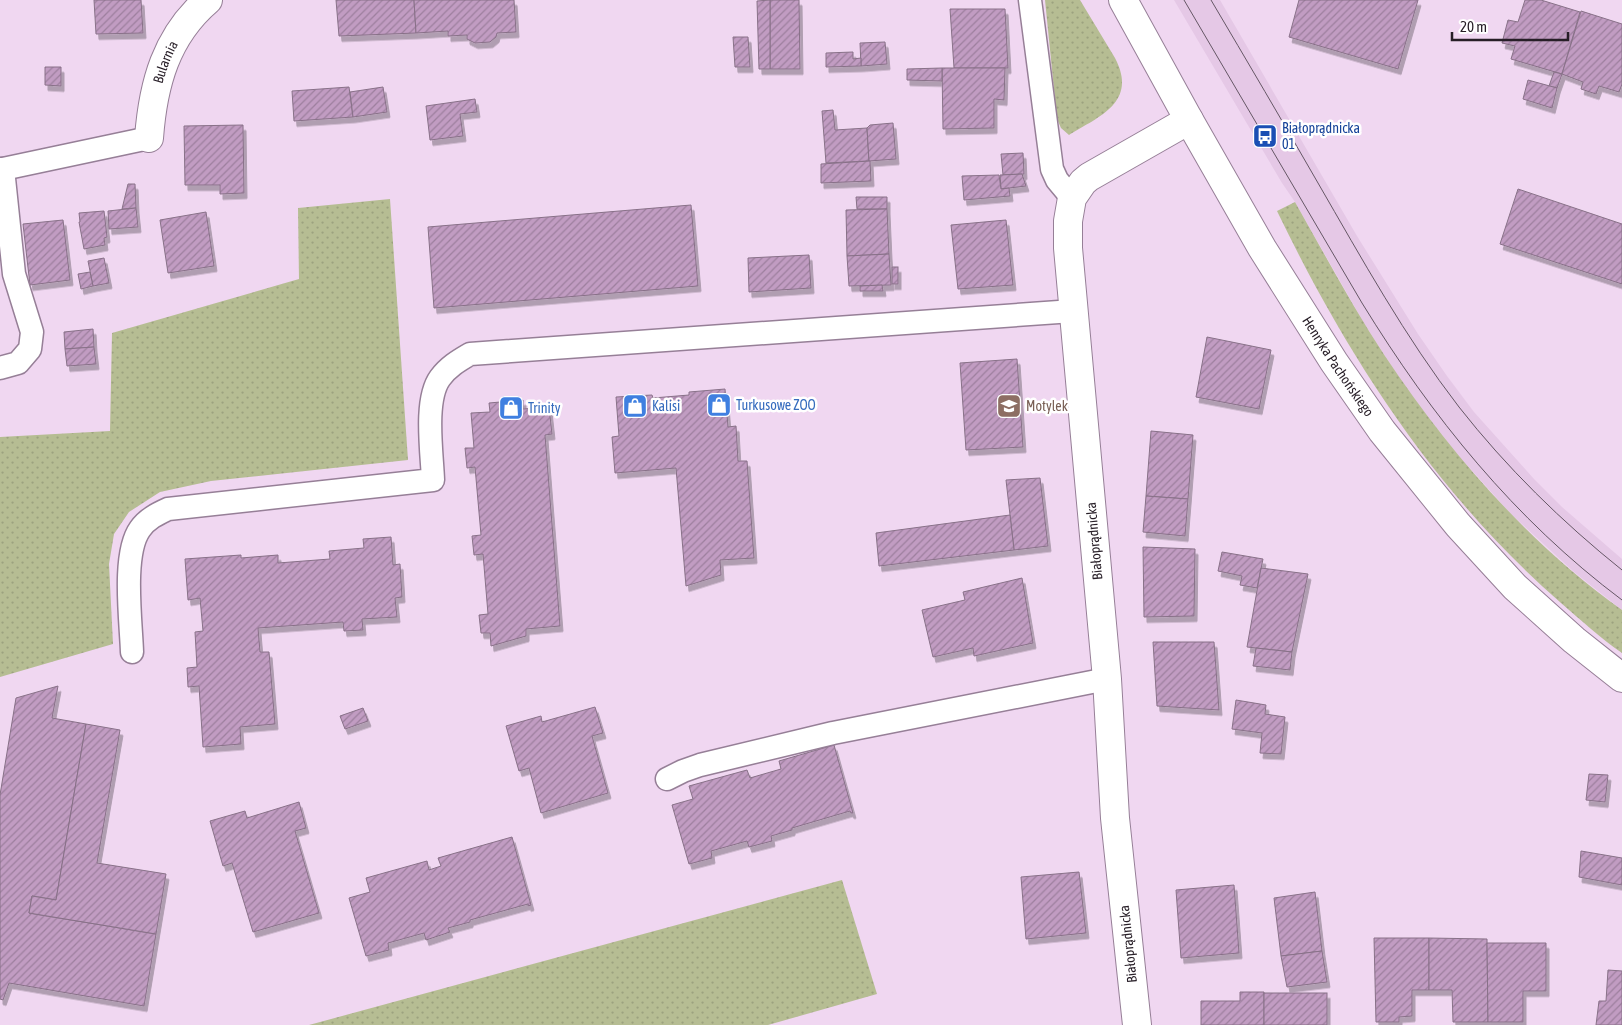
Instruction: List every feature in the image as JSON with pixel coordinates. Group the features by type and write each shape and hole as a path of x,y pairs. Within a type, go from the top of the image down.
{"street":[{"name":"Bularnia","path":"149,138 151,110 157,81 170,48 192,15 208,0"},
{"name":"Henryka Pachońskiego","path":"1124,0 1189,120 1262,248 1334,362 1382,431 1458,525 1515,587 1574,640 1622,678"},
{"name":"Białoprądnicka","path":"1137,1025 1115,818 1107,679 1067,234 1072,198 1083,182 1189,120"}],"lane":[{"path":"1030,0 1052,169 1057,180 1072,198"},
{"path":"0,368 18,364 30,349 32,332 14,274 2,169 149,138"},
{"path":"132,652 129,565 131,547 140,530 152,517 168,509 433,480 432,397 439,379 453,364 470,354 1073,311"},
{"path":"667,779 700,765 833,733 1107,679"}],"shaded area":[{"path":"1174,0 1220,0 1357,236 1418,334 1447,376 1474,412 1534,479 1562,507 1622,559 1622,610 1574,572 1511,514 1458,455 1404,385 1365,325 1295,202"}],"green space":[{"path":"1045,0 1080,0 1115,58 1121,73 1122,86 1119,97 1112,106 1103,114 1069,135 1061,128 1057,119"},
{"path":"390,199 408,460 211,481 160,492 129,512 114,534 109,564 113,644 0,677 0,437 110,431 112,333 299,279 298,208"},
{"path":"1295,202 1338,279 1385,356 1463,461 1522,525 1554,555 1587,584 1622,610 1622,653 1561,603 1516,561 1435,470 1399,421 1365,371 1334,319 1304,266 1277,211"},
{"path":"842,880 877,994 768,1025 309,1025"}],"building":[{"path":"94,0 141,0 143,33 96,34"},
{"path":"336,0 414,0 416,33 339,36"},
{"path":"414,0 514,0 516,32 497,33 496,37 490,42 475,43 467,39 467,35 448,36 448,31 416,33"},
{"path":"770,0 799,0 800,69 770,69"},
{"path":"770,0 770,69 759,69 757,1"},
{"path":"1299,0 1418,0 1398,69 1289,37"},
{"path":"1525,0 1541,0 1580,12 1562,74 1511,59 1515,46 1502,43 1508,20 1518,22"},
{"path":"950,9 1005,9 1008,68 954,68"},
{"path":"1581,11 1622,24 1622,84 1619,92 1599,86 1596,94 1581,89 1583,82 1562,74"},
{"path":"733,37 748,37 750,67 735,67"},
{"path":"885,42 887,64 861,66 860,43"},
{"path":"853,52 853,59 861,58 861,66 826,67 826,53"},
{"path":"45,67 61,67 61,86 45,85"},
{"path":"942,68 1005,68 1004,100 994,99 994,128 943,129"},
{"path":"942,68 942,81 907,80 907,69"},
{"path":"1554,72 1562,74 1557,88 1549,86"},
{"path":"1528,80 1557,88 1552,108 1523,99"},
{"path":"349,87 353,117 294,121 292,91"},
{"path":"383,87 387,112 353,117 350,92"},
{"path":"475,99 477,112 460,114 463,136 430,140 426,106"},
{"path":"833,110 835,130 867,128 869,161 826,163 822,111"},
{"path":"893,123 896,159 869,161 867,128 870,125"},
{"path":"243,125 244,193 220,194 220,185 185,185 184,126"},
{"path":"1023,153 1024,174 1003,175 1001,154"},
{"path":"870,161 871,181 821,183 821,164"},
{"path":"1022,174 1026,186 1001,189 1000,175"},
{"path":"999,175 1001,189 1009,188 1010,196 964,200 962,176"},
{"path":"128,184 135,184 136,208 122,209"},
{"path":"1518,189 1622,224 1622,284 1500,244"},
{"path":"856,197 887,197 887,209 857,209"},
{"path":"691,205 698,286 434,308 428,227"},
{"path":"136,208 138,227 109,229 108,211"},
{"path":"887,209 889,254 847,256 846,210"},
{"path":"104,211 107,237 104,238 105,245 84,249 79,213"},
{"path":"206,212 214,266 168,273 160,220"},
{"path":"63,220 70,280 30,285 23,224"},
{"path":"1006,220 1013,285 958,289 951,225"},
{"path":"889,254 891,285 849,286 847,256"},
{"path":"809,255 811,288 749,292 748,258"},
{"path":"104,258 109,283 93,286 88,261"},
{"path":"892,267 898,267 898,284 892,284"},
{"path":"90,272 93,286 81,289 78,274"},
{"path":"882,285 883,291 860,291 860,286"},
{"path":"93,329 94,347 65,349 64,332"},
{"path":"1207,337 1271,350 1259,409 1196,397"},
{"path":"94,347 96,364 67,366 65,349"},
{"path":"1017,359 1023,447 966,450 960,363"},
{"path":"725,389 728,427 736,426 738,461 747,461 754,558 720,560 721,575 686,586 676,468 615,473 612,437 619,436 616,397 652,395 653,398"},
{"path":"523,400 523,409 549,407 552,434 545,435 560,626 526,629 526,636 491,646 490,633 481,633 479,615 488,614 483,554 474,555 472,536 481,535 475,467 467,468 465,448 474,448 471,413 490,412 489,403"},
{"path":"1151,431 1193,435 1188,499 1146,496"},
{"path":"1040,478 1048,546 1014,550 1006,480"},
{"path":"1146,496 1188,499 1185,536 1143,532"},
{"path":"1010,515 1014,550 879,566 876,533"},
{"path":"391,537 393,565 400,564 402,597 395,598 397,617 362,619 363,630 344,631 343,622 258,628 260,652 269,652 275,724 240,727 241,744 203,747 199,686 188,687 187,668 197,667 195,632 203,631 200,598 188,600 185,559 241,555 241,558 278,555 278,563 330,559 329,551 364,548 363,539"},
{"path":"1143,547 1195,549 1194,616 1144,617"},
{"path":"1222,552 1263,559 1257,588 1240,585 1242,576 1218,571"},
{"path":"1261,568 1308,574 1292,652 1247,647"},
{"path":"1022,578 1033,643 974,656 973,648 933,657 922,610 965,600 963,592"},
{"path":"1153,642 1214,642 1219,710 1157,706"},
{"path":"1256,648 1292,652 1290,670 1253,666"},
{"path":"58,686 52,718 86,724 56,900 32,896 29,913 156,934 144,1006 9,983 3,1000 0,999 0,795 16,698"},
{"path":"1236,700 1266,705 1265,714 1285,717 1281,754 1260,753 1262,733 1232,729"},
{"path":"595,707 603,733 592,736 608,793 541,813 529,768 519,771 506,726 541,716 542,722"},
{"path":"363,708 368,721 345,729 340,716"},
{"path":"86,724 120,730 97,863 166,874 156,934 29,913 32,896 56,900"},
{"path":"834,745 853,813 850,811 792,828 792,830 771,836 772,841 749,847 747,841 711,851 712,858 689,864 672,805 693,799 689,786 747,770 750,778 781,769 779,761"},
{"path":"1589,774 1608,775 1605,802 1586,800"},
{"path":"299,802 306,828 295,831 319,913 253,932 232,863 223,866 210,821 245,811 247,818"},
{"path":"512,837 531,905 528,906 528,904 470,920 470,922 448,928 450,932 426,940 424,933 388,943 389,950 366,956 349,898 370,892 366,878 427,861 429,870 441,866 438,858"},
{"path":"1581,851 1622,858 1622,885 1579,877"},
{"path":"1079,872 1086,933 1026,939 1021,877"},
{"path":"1234,885 1239,953 1181,958 1176,890"},
{"path":"1315,892 1322,951 1281,956 1274,898"},
{"path":"1374,938 1429,938 1429,990 1412,990 1412,1016 1399,1017 1399,1022 1376,1022"},
{"path":"1429,938 1487,939 1488,1022 1453,1022 1452,990 1429,990"},
{"path":"1487,943 1546,943 1546,991 1523,991 1523,1022 1488,1022"},
{"path":"1322,951 1327,982 1287,987 1281,956"},
{"path":"1608,970 1622,971 1622,1025 1596,1025 1599,1001 1606,1001"},
{"path":"1240,992 1264,992 1264,1025 1201,1025 1201,1001 1240,1001"},
{"path":"1264,993 1327,993 1327,1025 1264,1025"}],"tram line":[{"path":"1184,0 1362,303 1417,386 1478,464 1511,500 1583,569 1622,600"},
{"path":"1211,0 1385,297 1439,380 1477,429 1515,472 1556,513 1622,570"}],"place":[{"name":"Białoprądnicka 01","path":"1265,136"},
{"name":"Turkusowe ZOO","path":"719,405"},
{"name":"Kalisi","path":"635,406"},
{"name":"Motylek","path":"1009,406"},
{"name":"Trinity","path":"511,408"}]}
